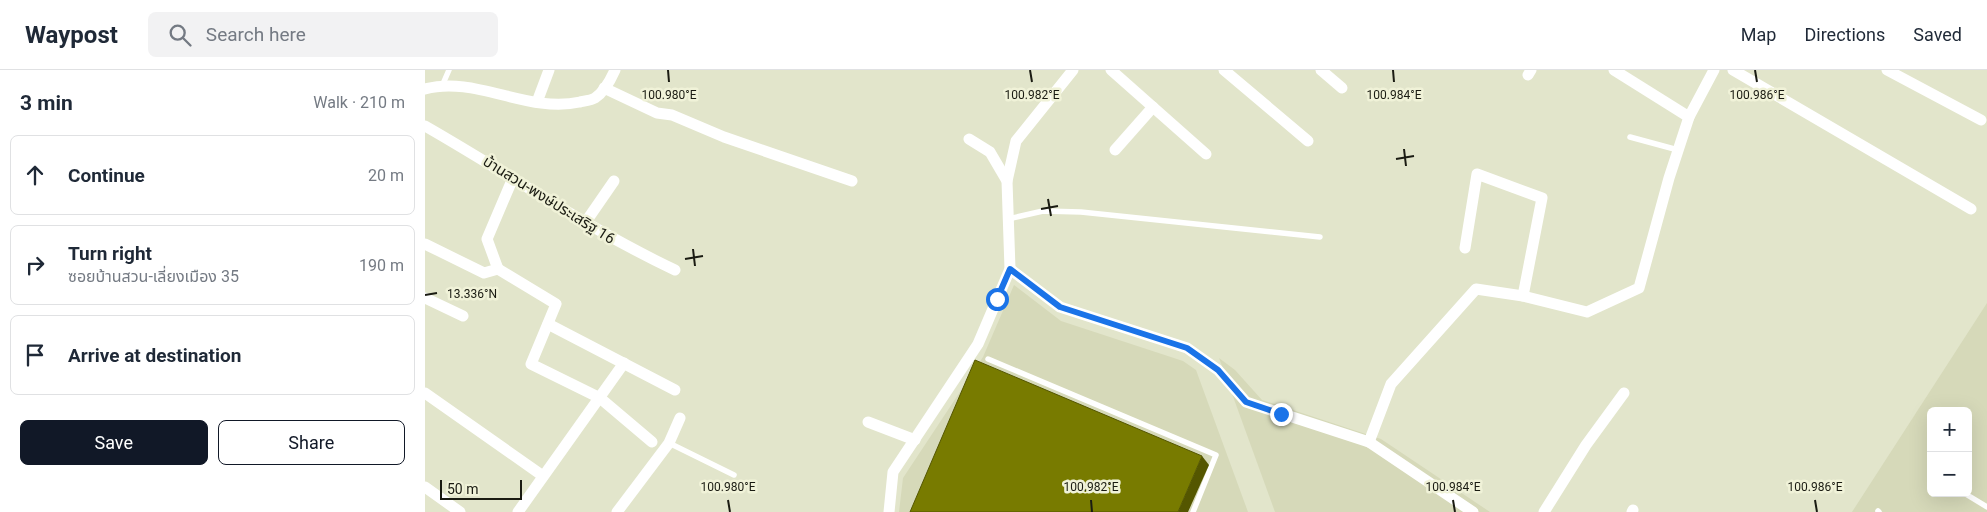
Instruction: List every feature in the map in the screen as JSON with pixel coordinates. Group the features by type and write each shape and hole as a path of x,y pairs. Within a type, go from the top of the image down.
{"street":[{"path":"537,102 549,70"},
{"path":"425,90 442,86 469,88 563,106 595,98 604,88 615,70"},
{"path":"889,512 893,472 978,344 1010,269 1007,181 1015,141 1073,70"},
{"path":"1111,70 1206,154"},
{"path":"1224,70 1308,141"},
{"path":"1321,70 1342,88"},
{"path":"1615,70 1689,117"},
{"path":"1369,442 1391,384 1476,289 1523,296 1587,312 1639,288 1689,117 1715,70"},
{"path":"1733,70 1971,209"},
{"path":"1887,70 1981,120"},
{"path":"604,88 657,113 672,115 724,137 852,181"},
{"path":"1115,150 1153,107"},
{"name":"บ้านสวน-พงษ์ประเสริฐ 16","path":"425,126 585,223 625,246 675,270"},
{"path":"969,139 990,152 1007,181"},
{"path":"1465,248 1477,174 1542,198 1523,296"},
{"path":"513,178 487,239 498,269 556,304 531,364 600,398 653,442"},
{"path":"585,223 614,180"},
{"path":"425,244 484,273 498,269"},
{"path":"1010,269 1060,307 1187,348 1218,370 1246,402 1369,442 1473,512"},
{"path":"425,298 463,316"},
{"path":"548,324 675,390"},
{"path":"517,512 624,363"},
{"path":"425,393 543,476"},
{"path":"1543,512 1586,445 1624,393"},
{"path":"617,512 669,443 680,418"},
{"path":"869,422 915,440"},
{"path":"425,487 460,512"}],"lane":[{"path":"442,86 449,70"},
{"path":"1630,136 1678,150"},
{"path":"1008,219 1043,211 1081,212 1319,237"},
{"path":"988,358 1216,455 1193,512"},
{"path":"669,443 734,475"},
{"path":"1971,497 1987,507"}],"shaded area":[{"path":"1014,285 1061,321 1183,361 1196,370 1248,512 899,512 903,478 983,357"},
{"path":"1987,303 1987,512 1852,512"},
{"path":"1219,358 1235,370 1262,400 1381,439 1490,512 1275,512"}],"building":[{"path":"975,360 1202,456 1178,512 910,512"}],"route":[{"path":"997,299 1010,269 1060,307 1187,348 1218,370 1246,402 1281,414"}]}
